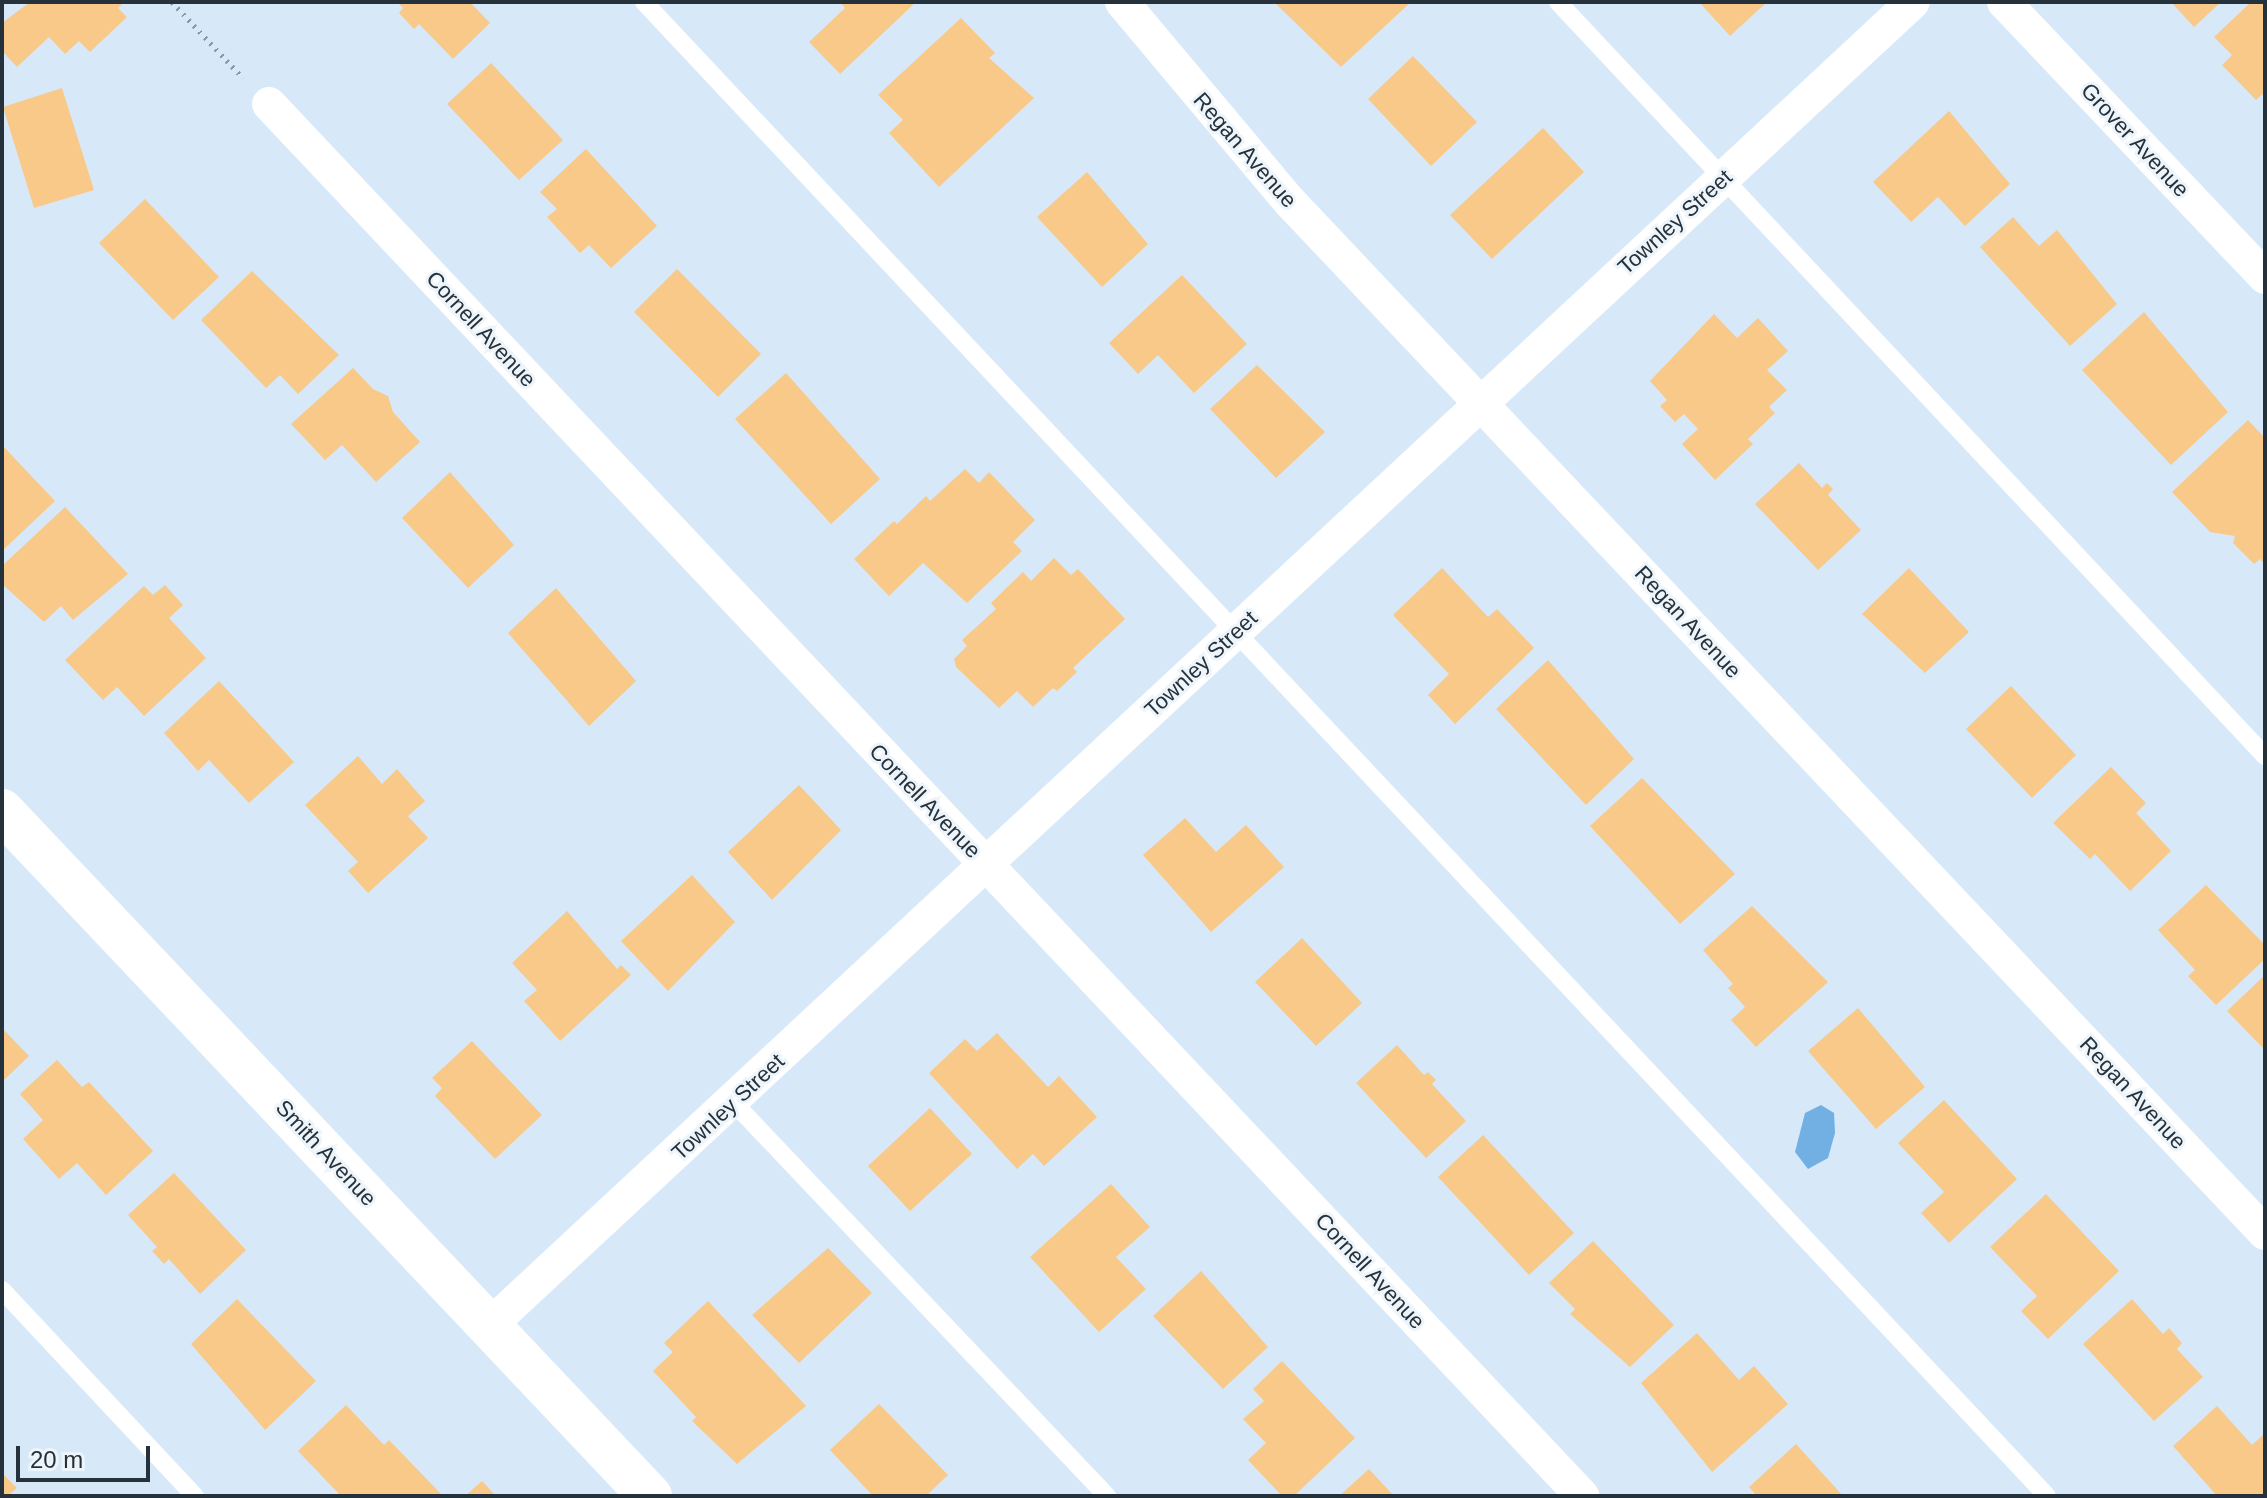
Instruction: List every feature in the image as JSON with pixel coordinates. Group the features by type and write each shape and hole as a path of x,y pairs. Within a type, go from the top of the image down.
{"street":[{"name":"Regan Avenue","path":"1122,2 1233,139 2265,1233"},
{"name":"Townley Street","path":"489,1326 734,1103 1479,401 1913,2"},
{"name":"Grover Avenue","path":"2004,2 2265,277"},
{"name":"Cornell Avenue","path":"269,104 1582,1496"},
{"name":"Smith Avenue","path":"2,811 650,1496"}],"lane":[{"path":"644,2 1234,634 2047,1496"},
{"path":"1558,2 2265,756"},
{"path":"734,1103 1107,1496"},
{"path":"2,1290 195,1496"}],"path":[{"path":"172,2 269,104"}],"water":[{"path":"1821,1105 1834,1113 1835,1133 1828,1158 1808,1169 1795,1152 1805,1113"}],"building":[{"path":"30,2 124,2 118,8 127,17 90,52 79,41 65,54 49,37 17,67 2,51 2,23"},
{"path":"397,2 470,2 490,23 453,59 419,24 414,29 399,13 403,8"},
{"path":"840,2 916,2 840,74 809,42 845,8"},
{"path":"1274,2 1411,2 1341,67"},
{"path":"1699,2 1767,2 1730,36"},
{"path":"2171,2 2221,2 2194,27"},
{"path":"2251,2 2265,2 2265,92 2256,100 2222,65 2232,55 2214,37"},
{"path":"961,18 995,53 989,58 1034,98 939,187 889,133 903,120 878,95"},
{"path":"1413,56 1477,122 1431,166 1368,99"},
{"path":"491,63 563,140 519,180 447,104"},
{"path":"62,88 94,190 34,208 3,107"},
{"path":"1949,111 2010,184 1965,226 1938,197 1911,222 1873,182"},
{"path":"1543,128 1584,172 1492,259 1450,215"},
{"path":"586,149 657,226 611,268 589,245 580,253 547,217 557,209 540,192"},
{"path":"1087,172 1148,244 1102,287 1037,217"},
{"path":"145,199 219,277 173,320 99,243"},
{"path":"2013,217 2039,246 2057,230 2117,304 2070,346 1980,247"},
{"path":"677,269 761,354 718,397 634,312"},
{"path":"252,271 339,355 298,394 280,375 266,388 201,320"},
{"path":"1182,275 1247,344 1194,393 1158,355 1138,374 1109,343"},
{"path":"2144,312 2228,412 2171,465 2082,370"},
{"path":"1714,314 1737,338 1758,318 1788,351 1767,370 1787,390 1769,407 1775,413 1748,439 1753,444 1715,480 1682,444 1698,429 1684,414 1675,422 1660,406 1667,400 1650,381"},
{"path":"1257,365 1325,432 1276,478 1210,409"},
{"path":"353,368 373,389 388,396 393,412 420,442 376,482 342,445 325,460 291,424"},
{"path":"786,373 880,479 831,524 735,419"},
{"path":"2248,420 2265,438 2265,565 2260,559 2254,564 2233,543 2235,536 2210,532 2172,492"},
{"path":"2,445 55,501 2,551"},
{"path":"1799,463 1822,488 1827,483 1833,489 1828,495 1861,530 1818,570 1755,504"},
{"path":"965,469 979,483 989,472 1035,520 1013,542 1022,551 967,603 923,563 889,596 854,559 894,521 897,524 926,496 930,501"},
{"path":"450,472 514,545 468,588 402,518"},
{"path":"65,507 128,574 73,620 61,606 44,622 2,584 2,566"},
{"path":"1054,558 1071,575 1078,569 1125,619 1073,668 1077,672 1057,691 1053,688 1033,707 1017,691 999,708 956,667 954,659 967,646 962,640 996,609 991,603 1023,572 1031,581"},
{"path":"1442,568 1488,617 1497,609 1534,648 1455,724 1428,695 1449,674 1393,615"},
{"path":"1909,568 1969,632 1925,673 1862,614"},
{"path":"165,585 183,605 169,618 206,658 144,716 117,687 103,700 65,660 144,586 153,595"},
{"path":"556,588 636,681 589,726 508,633"},
{"path":"1548,660 1634,759 1586,805 1496,709"},
{"path":"219,681 294,762 249,803 209,760 198,771 164,733"},
{"path":"2011,686 2076,755 2032,798 1966,729"},
{"path":"358,756 382,784 397,769 425,801 408,816 428,838 368,893 348,871 358,862 305,805"},
{"path":"2111,767 2146,803 2136,813 2171,851 2130,891 2095,854 2090,859 2053,823"},
{"path":"1642,778 1735,874 1680,924 1590,826"},
{"path":"799,785 841,830 772,900 728,852"},
{"path":"1185,818 1216,852 1246,825 1284,867 1211,932 1143,855"},
{"path":"692,875 735,922 668,991 621,941"},
{"path":"2206,885 2265,945 2265,959 2216,1005 2188,976 2195,970 2158,930"},
{"path":"1752,906 1828,982 1756,1047 1731,1020 1745,1007 1728,988 1733,984 1703,950"},
{"path":"567,911 617,969 621,965 631,975 560,1041 524,1001 537,990 512,963"},
{"path":"1302,938 1362,1003 1316,1046 1255,982"},
{"path":"2265,975 2265,1050 2227,1011"},
{"path":"1858,1008 1925,1087 1876,1129 1808,1051"},
{"path":"2,1028 29,1056 2,1082"},
{"path":"997,1033 1048,1087 1059,1076 1097,1117 1044,1166 1033,1154 1017,1169 929,1073 965,1039 977,1051"},
{"path":"472,1041 542,1115 495,1159 435,1096 442,1088 432,1078"},
{"path":"1397,1045 1424,1075 1428,1072 1436,1080 1432,1084 1466,1121 1426,1158 1356,1083"},
{"path":"57,1060 82,1087 89,1082 153,1151 106,1195 77,1163 59,1179 23,1139 43,1120 20,1094"},
{"path":"1944,1100 2017,1179 1949,1243 1921,1213 1944,1192 1898,1143"},
{"path":"930,1108 972,1154 910,1211 868,1166"},
{"path":"1483,1135 1574,1233 1529,1275 1438,1177"},
{"path":"174,1173 246,1250 200,1294 169,1259 164,1264 152,1251 157,1247 128,1215"},
{"path":"1111,1184 1150,1227 1116,1257 1146,1289 1099,1332 1030,1257"},
{"path":"2046,1194 2119,1271 2048,1339 2021,1311 2037,1296 1990,1247"},
{"path":"1593,1241 1674,1325 1630,1367 1570,1314 1575,1309 1549,1283"},
{"path":"828,1248 872,1293 799,1363 752,1315"},
{"path":"1201,1271 1268,1347 1223,1389 1153,1316"},
{"path":"237,1299 316,1381 265,1430 191,1344"},
{"path":"2132,1299 2163,1334 2169,1328 2182,1343 2177,1349 2203,1377 2154,1421 2083,1344"},
{"path":"708,1301 806,1406 737,1464 692,1421 696,1417 653,1371 673,1352 664,1343"},
{"path":"1697,1333 1739,1380 1754,1366 1788,1404 1712,1472 1641,1383"},
{"path":"1282,1361 1355,1438 1294,1496 1282,1496 1248,1460 1266,1443 1243,1419 1264,1401 1253,1389"},
{"path":"879,1404 948,1475 926,1496 873,1496 830,1450"},
{"path":"346,1405 384,1445 389,1440 443,1496 341,1496 298,1451"},
{"path":"2217,1406 2252,1445 2265,1433 2265,1496 2217,1496 2173,1446"},
{"path":"1796,1444 1843,1496 1757,1496 1749,1487"},
{"path":"1369,1469 1394,1496 1339,1496"},
{"path":"2,1473 17,1488 8,1496 2,1496"},
{"path":"482,1481 496,1496 465,1496"}]}
